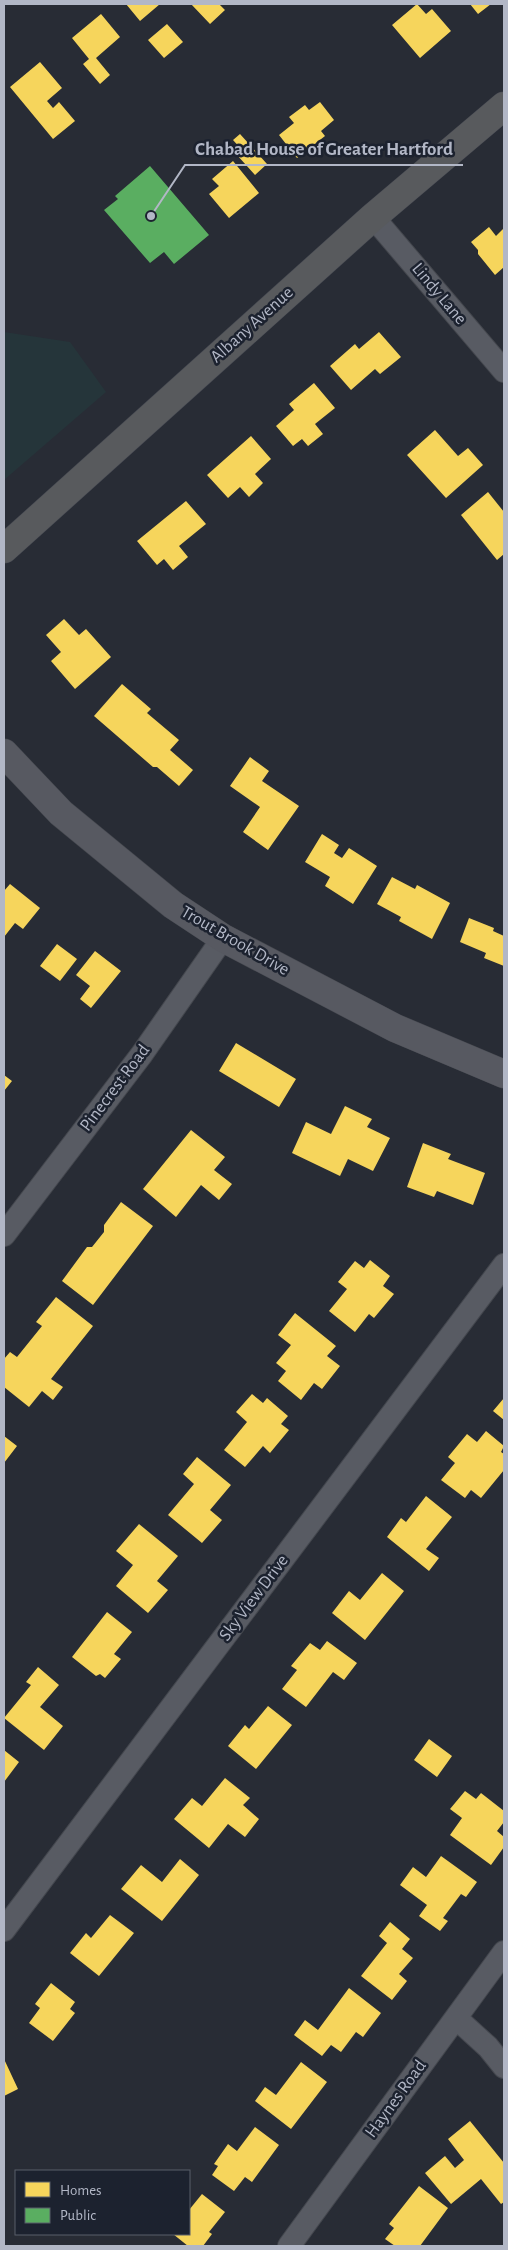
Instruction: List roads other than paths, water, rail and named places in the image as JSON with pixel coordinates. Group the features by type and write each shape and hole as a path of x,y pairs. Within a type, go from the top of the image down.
{"highway":[{"name":"Albany Avenue","path":"4,549 373,217 504,106"}],"main road":[{"name":"Trout Brook Drive","path":"4,753 61,813 173,905 223,938 395,1028 504,1074"}],"street":[{"name":"Lindy Lane","path":"373,217 504,371"},
{"name":"Pinecrest Road","path":"4,1235 142,1054 223,938"},
{"name":"Sky View Drive","path":"4,1930 504,1265"},
{"name":"Haynes Road","path":"289,2246 504,1952"},
{"path":"456,2018 488,2047 504,2067"}],"place":[{"name":"Chabad House of Greater Hartford","path":"151,216"}]}
